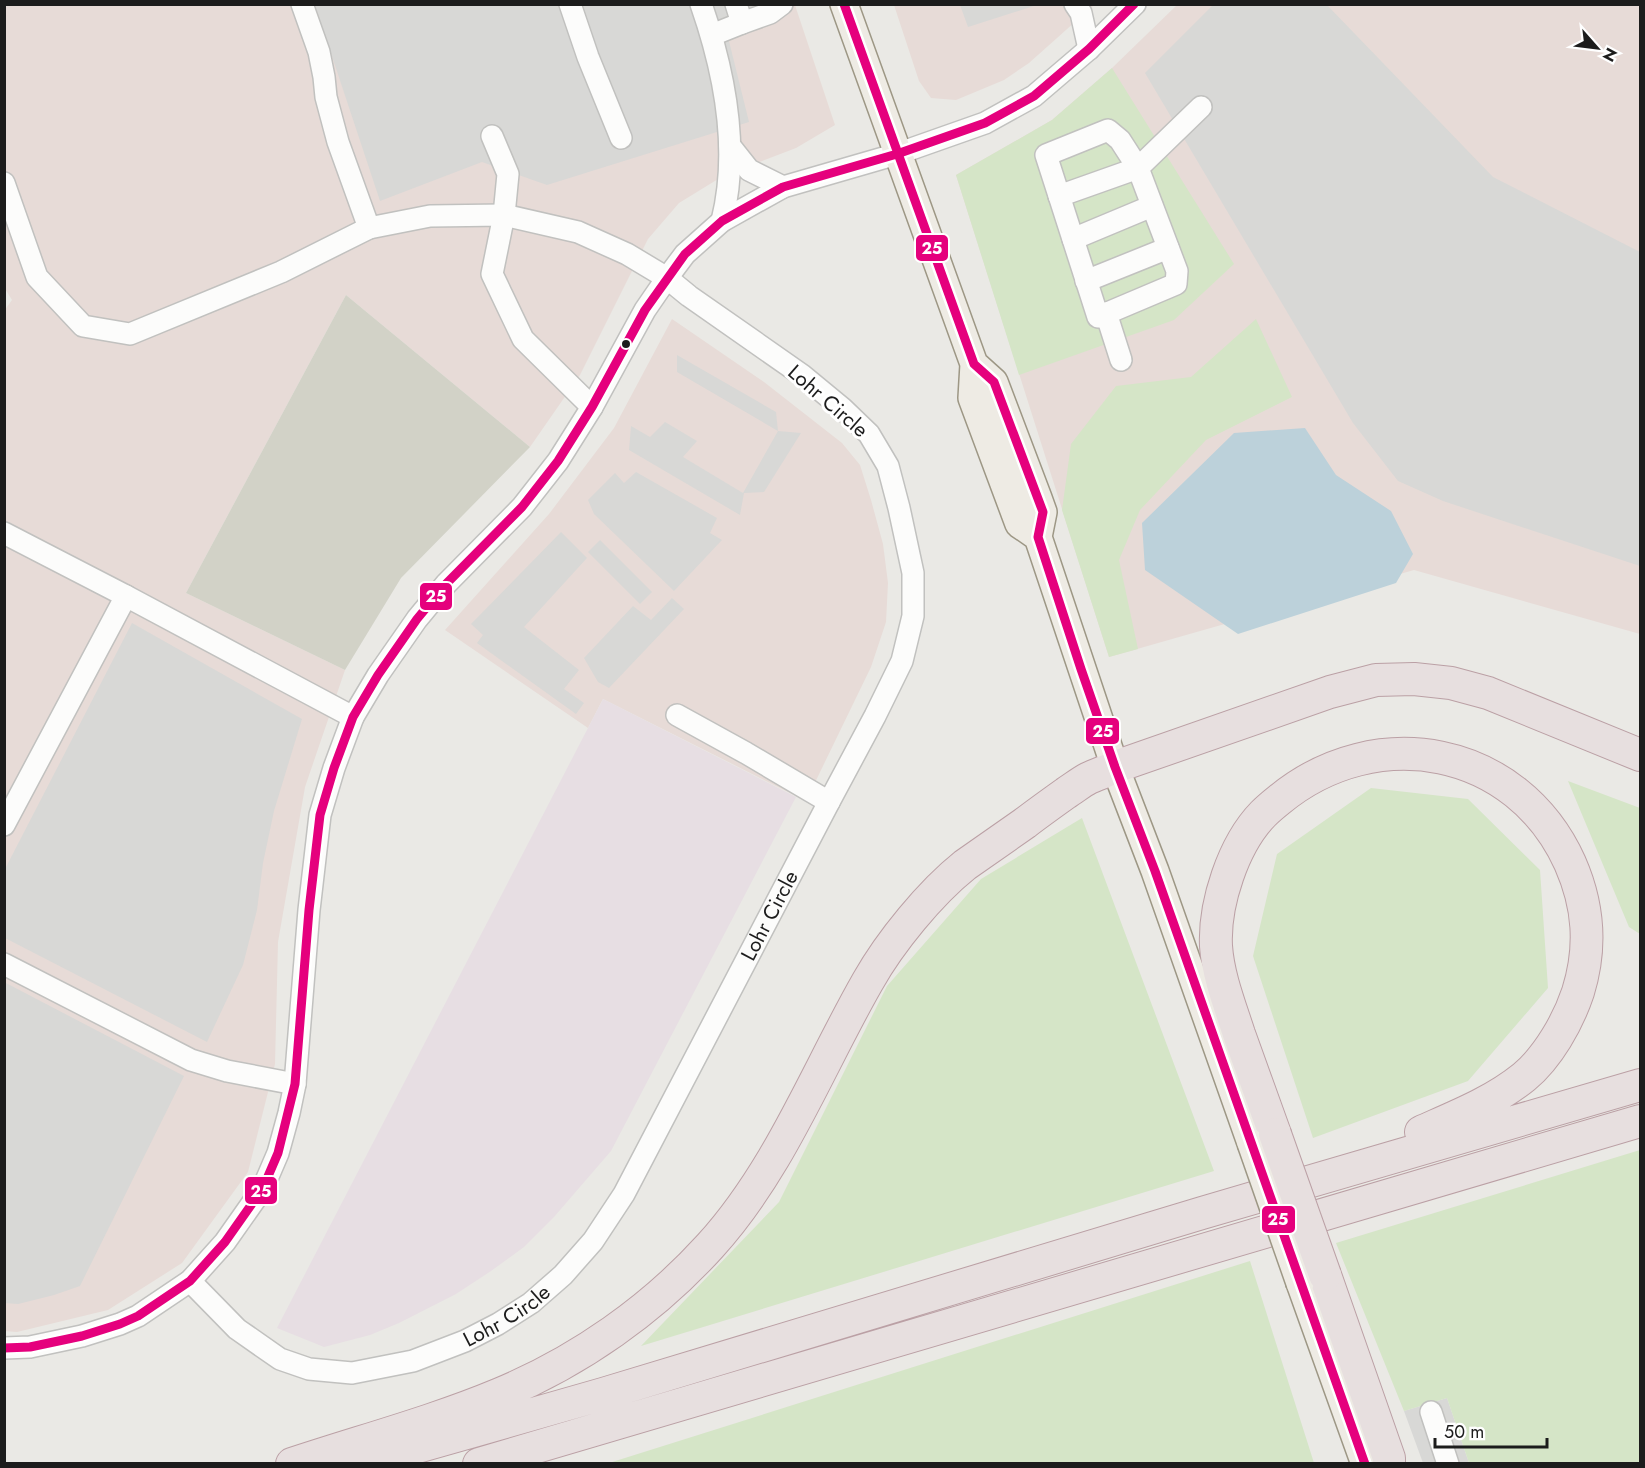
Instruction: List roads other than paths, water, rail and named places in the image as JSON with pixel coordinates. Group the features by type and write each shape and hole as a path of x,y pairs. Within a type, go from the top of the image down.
{"highway":[{"path":"292,1464 500,1394 567,1361 605,1338 639,1313 676,1281 711,1245 756,1186 784,1140 869,978 898,936 929,900 963,867 1087,779 1115,767 1330,692 1376,680 1414,679 1451,683 1488,693 1641,755"},
{"path":"1336,1174 1396,1142 1465,1113 1498,1095 1526,1075 1552,1045 1572,1011 1583,976 1587,948 1586,916 1577,880 1549,826 1523,797 1495,777 1453,760 1415,753 1371,755 1336,765 1296,786 1263,814 1242,842 1226,879 1219,909 1216,945 1221,976 1263,1138 1313,1279 1389,1458 1389,1464"},
{"path":"360,1464 603,1394 1202,1213 1641,1085"},
{"path":"479,1464 1641,1121"}],"main road":[{"path":"844,4 974,364 972,398 1019,524 1038,537 1115,767 1263,1138"},
{"path":"1313,1279 1365,1464"}],"street":[{"path":"302,4 319,52 326,97 338,142 369,228"},
{"path":"570,4 588,57 621,138"},
{"path":"701,4 712,35 722,78 730,146 728,197 722,221"},
{"path":"712,35 739,14 770,13 782,4"},
{"path":"1075,4 1081,13 1089,50"},
{"path":"4,1348 30,1347 72,1338 120,1324 138,1316 190,1281 225,1242 263,1188 278,1153 290,1113 295,1084 309,910 320,815 353,717 378,675 417,619 446,584 522,507 558,461 592,407 645,310 691,247 722,221 783,187 897,154 985,123 1034,96 1089,50 1135,4"},
{"path":"1059,196 1138,168 1201,107"},
{"path":"1108,130 1120,140 1138,168 1177,271 1176,284 1098,317 1059,196 1046,155 1108,130"},
{"path":"492,136 508,174 504,214 492,274 523,339 592,407"},
{"path":"730,146 749,170 783,187"},
{"name":"Lohr Circle","path":"4,183 38,277 83,326 130,334 281,272 369,228 430,216 504,214 578,232 627,254 667,278 802,375 869,434 888,466 913,573 913,616 902,661 875,716 624,1194 593,1241 563,1275 531,1303 465,1341 412,1361 352,1373 309,1369 280,1359 237,1329 190,1281"},
{"path":"1073,239 1152,206"},
{"path":"1086,281 1168,248"},
{"path":"1106,313 1121,360"},
{"path":"4,533 353,717"},
{"path":"4,825 126,596"},
{"path":"677,715 829,802"},
{"path":"4,964 191,1060 227,1071 295,1084"},
{"path":"1431,1412 1448,1464"}],"water":[{"path":"1305,428 1336,475 1391,511 1413,554 1396,583 1238,634 1145,570 1142,523 1234,433"}]}
